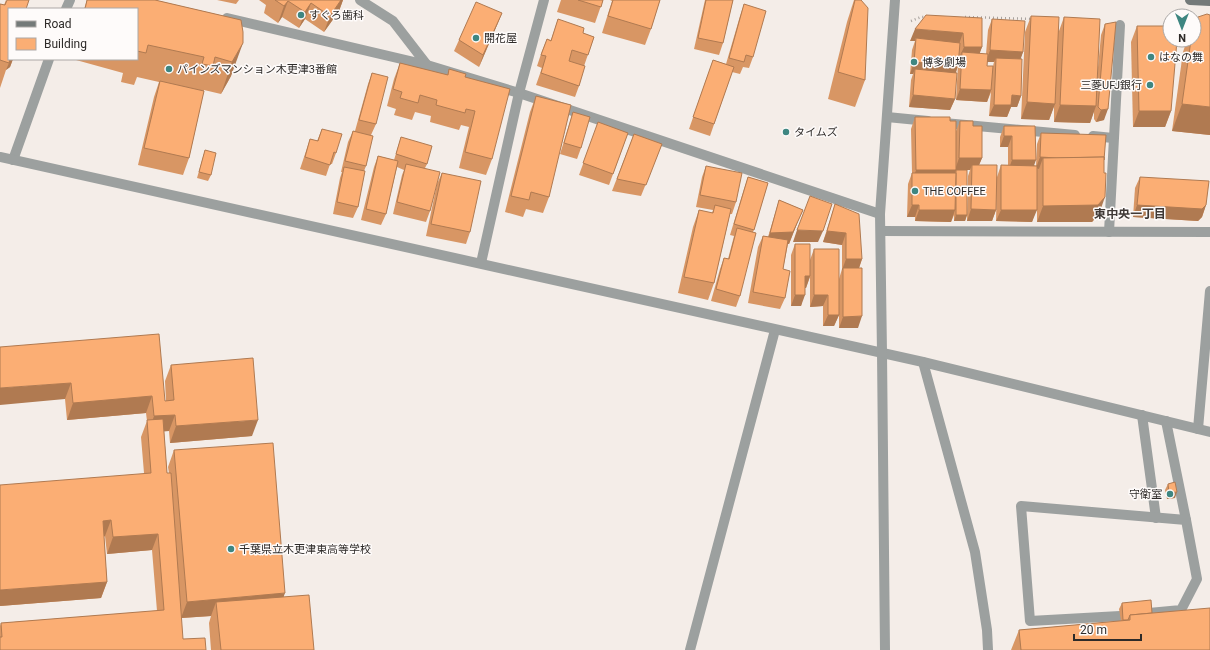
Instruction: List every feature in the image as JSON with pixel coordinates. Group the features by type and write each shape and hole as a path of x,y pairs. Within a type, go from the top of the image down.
{"main road":[{"path":"1190,0 1210,1"}],"street":[{"path":"360,0 394,21 427,65"},
{"path":"481,263 519,93 544,0"},
{"path":"885,650 880,214 896,0"},
{"path":"218,16 427,65 519,93 880,214"},
{"path":"1109,232 1120,25"},
{"path":"13,160 49,60"},
{"path":"887,117 1113,138"},
{"path":"0,157 923,362 1210,432"},
{"path":"881,231 1210,232"},
{"path":"1198,429 1210,291"},
{"path":"690,650 775,330"},
{"path":"923,362 975,552 987,630 988,650"},
{"path":"1142,416 1156,518"},
{"path":"1149,613 1180,610 1198,579 1166,421"},
{"path":"1120,616 1030,621 1021,506 1186,520"}],"path":[{"path":"911,21 921,17 929,17"},
{"path":"960,17 1038,19"}],"building":[{"path":"7,0 29,0 26,8 8,8 9,63 0,60 0,4 5,5"},
{"path":"87,0 155,0 241,20 243,43 232,62 215,57 213,66 202,64 204,57 148,45 146,53 138,51 138,8 85,8"},
{"path":"275,0 341,0 330,16 311,3 305,12 288,1 284,6"},
{"path":"578,0 603,0 601,7"},
{"path":"613,0 660,0 651,29 608,16"},
{"path":"706,0 733,0 723,43 698,38"},
{"path":"855,0 861,0 868,8 865,80 838,72"},
{"name":"開花屋","path":"476,2 502,13 483,55 459,40"},
{"path":"744,4 766,11 753,57 746,55 744,62 729,58"},
{"path":"1207,14 1210,15 1210,107 1182,104 1190,48 1202,48 1202,16"},
{"path":"926,15 982,18 982,47 964,47 963,33 915,29"},
{"path":"1031,16 1059,17 1055,104 1027,102"},
{"path":"1064,17 1100,19 1096,106 1060,105"},
{"path":"558,19 584,28 583,33 594,37 588,55 572,50 569,61 585,66 579,86 541,73 546,56 541,55 547,39 551,41"},
{"path":"992,19 1025,21 1023,52 990,50"},
{"path":"1116,22 1108,109 1101,110 1098,107 1105,24"},
{"name":"三菱UFJ銀行","path":"1137,26 1162,26 1162,48 1176,48 1171,111 1139,111"},
{"path":"916,38 960,43 958,66 914,62"},
{"path":"962,52 988,54 987,66 993,66 991,90 960,89"},
{"path":"996,58 1022,59 1021,96 1012,95 1011,105 994,105"},
{"path":"713,60 734,67 714,124 693,117"},
{"path":"400,63 448,75 449,69 466,74 465,77 510,89 492,159 465,152 475,111 466,109 465,113 436,105 437,100 420,95 418,103 400,98 402,92 393,89"},
{"path":"915,69 957,73 955,99 913,95"},
{"path":"372,73 388,77 376,124 359,120"},
{"path":"160,81 204,91 189,158 144,148"},
{"path":"536,96 571,105 549,197 531,192 529,200 511,196"},
{"path":"573,112 590,117 581,148 564,143"},
{"path":"915,117 950,117 950,121 956,121 956,170 916,170"},
{"path":"960,121 973,121 973,126 982,126 982,158 959,158"},
{"path":"598,122 628,133 613,174 583,163"},
{"path":"1004,126 1035,126 1036,160 1012,160 1012,136 1004,136"},
{"path":"322,129 342,134 336,153 334,152 330,165 305,157 310,139 318,141"},
{"path":"353,131 373,136 366,166 345,161"},
{"path":"1041,133 1106,135 1104,160 1104,157 1040,157"},
{"path":"634,134 662,144 646,185 617,179"},
{"path":"401,137 432,146 427,164 396,154"},
{"path":"205,150 216,153 211,175 199,172"},
{"path":"378,156 398,161 386,214 366,209"},
{"path":"1104,157 1104,173 1106,173 1105,197 1098,205 1043,206 1043,158"},
{"path":"406,164 440,172 430,211 397,202"},
{"path":"972,165 997,165 996,210 971,209"},
{"path":"1001,165 1037,166 1037,210 1001,210"},
{"path":"706,166 742,173 736,202 700,195"},
{"path":"344,167 365,171 358,207 337,202"},
{"path":"956,170 967,170 967,215 956,215"},
{"path":"442,173 481,181 470,232 431,224"},
{"path":"912,173 956,173 955,210 919,210 919,205 912,205"},
{"path":"748,177 768,183 754,230 734,224"},
{"path":"1140,177 1209,181 1206,205 1202,209 1137,205"},
{"path":"810,196 832,204 823,231 797,230"},
{"path":"779,200 803,210 793,232 770,233"},
{"path":"835,204 859,214 862,259 846,259 846,233 827,231"},
{"path":"715,205 731,209 714,283 684,277 699,210 713,213"},
{"path":"737,228 756,233 740,296 716,289 724,258 729,259"},
{"path":"763,236 788,240 783,269 790,271 785,298 753,292"},
{"path":"795,244 810,244 810,276 805,276 805,295 795,295"},
{"path":"814,249 839,249 839,315 828,315 828,295 814,295"},
{"path":"843,268 862,268 862,316 843,317"},
{"path":"159,334 165,401 174,400 171,365 253,358 258,420 176,426 175,415 154,416 152,396 73,403 71,383 0,388 0,347"},
{"path":"163,419 167,473 171,473 183,639 205,638 206,650 0,650 0,637 2,637 1,623 164,610 158,534 113,537 111,520 103,521 107,582 0,590 0,485 151,473 147,420"},
{"path":"273,443 285,593 187,602 174,450"},
{"path":"1175,482 1177,492 1169,493 1168,484"},
{"path":"309,595 314,650 221,650 216,602"},
{"path":"1151,600 1152,613 1130,615 1128,620 1123,620 1122,603"},
{"path":"1210,608 1210,650 1021,650 1019,630 1130,620 1130,615"}],"place":[{"name":"すぐろ歯科","path":"301,15"},
{"name":"開花屋","path":"476,38"},
{"name":"はなの舞","path":"1151,57"},
{"name":"博多劇場","path":"914,62"},
{"name":"パインズマンション木更津3番館","path":"169,69"},
{"name":"三菱UFJ銀行","path":"1150,85"},
{"name":"タイムズ","path":"786,132"},
{"name":"THE COFFEE","path":"915,191"},
{"name":"守衛室","path":"1170,494"},
{"name":"千葉県立木更津東高等学校","path":"231,549"}],"district":[{"name":"東中央一丁目","path":"1130,214"}]}
